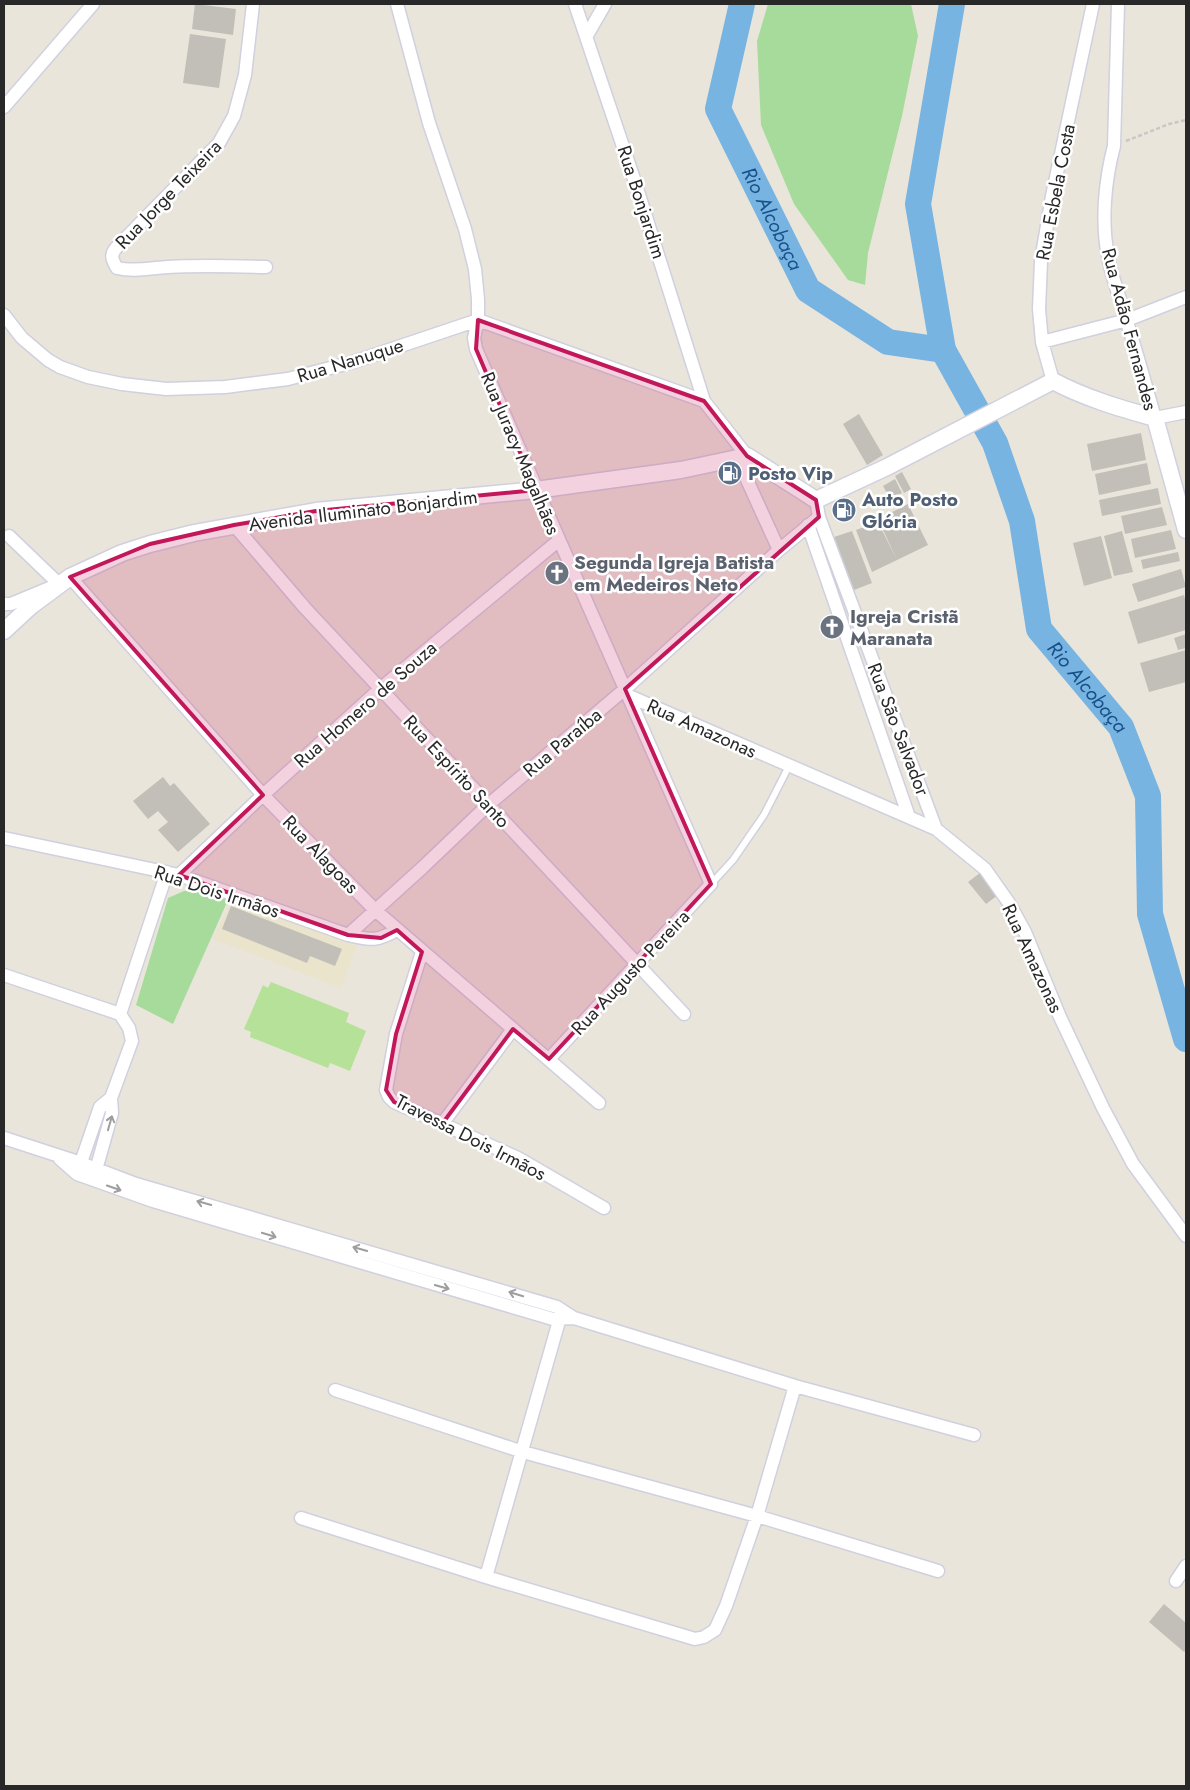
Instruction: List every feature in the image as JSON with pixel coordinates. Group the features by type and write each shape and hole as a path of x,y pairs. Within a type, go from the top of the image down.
{"street":[{"path":"4,108 93,4"},
{"name":"Rua Jorge Teixeira","path":"253,4 245,75 234,116 219,143 116,248 112,253 112,258 117,268 132,270 213,265 266,267"},
{"name":"Rua Juracy Magalhães","path":"397,4 430,123 465,229 474,269 478,320 474,338 476,349 558,541 627,692 711,884"},
{"name":"Rua Bonjardim","path":"575,4 658,252 704,401"},
{"path":"586,37 605,4"},
{"name":"Rua Esbela Costa","path":"1053,381 1042,342 1039,308 1041,261 1052,196 1093,4"},
{"name":"Rua Adão Fernandes","path":"1118,4 1114,146 1109,167 1106,230 1108,254 1113,279 1127,320 1186,530"},
{"path":"1042,342 1127,320 1186,297"},
{"name":"Rua Nanuque","path":"4,315 22,338 38,353 60,367 88,377 122,384 166,389 225,387 288,379 353,362 478,320"},
{"path":"478,320 704,401 742,457 779,550"},
{"path":"742,457 816,500 887,467 1053,381 1084,396 1120,409 1155,418 1186,412"},
{"name":"Avenida Iluminato Bonjardim","path":"4,631 31,606 64,581 122,553 150,544 234,525 316,511 536,490 681,470 742,457"},
{"name":"Rua São Salvador","path":"816,500 819,517 936,829"},
{"name":"Rua Paraíba","path":"348,935 488,805 627,692 779,550 819,517"},
{"name":"Rua Espírito Santo","path":"234,525 305,608 684,1014"},
{"name":"Rua São Salvador","path":"808,525 910,817"},
{"name":"Rua Alagoas","path":"9,536 64,581 263,795 375,910 599,1103"},
{"name":"Rua Homero de Souza","path":"120,1014 173,873 263,795 381,688 558,541"},
{"path":"4,604 11,604 64,581"},
{"name":"Rua Amazonas","path":"627,692 789,766 936,829 985,869 1009,903 1025,932 1060,1018 1103,1108 1133,1164 1186,1236"},
{"name":"Rua Dois Irmãos","path":"4,838 173,873 348,935 369,939 382,938 397,930"},
{"name":"Rua Augusto Pereira","path":"549,1059 711,884"},
{"name":"Travessa Dois Irmãos","path":"422,952 398,1026 386,1090 389,1097 394,1102 518,1158 604,1208"},
{"path":"4,975 120,1014 129,1028 132,1041 111,1098 112,1113 95,1175"},
{"path":"442,1124 513,1029"},
{"path":"79,1169 100,1107 111,1098"},
{"path":"4,1138 57,1156 79,1169 154,1201 229,1217 574,1318 795,1386 974,1435"},
{"path":"486,1577 523,1452 560,1315"},
{"path":"301,1518 486,1577 695,1639 704,1637 715,1630 726,1606 757,1516 795,1386"},
{"path":"335,1390 523,1452 757,1516 938,1571"},
{"path":"1176,1581 1186,1566"}],"lane":[{"path":"711,884 733,860 764,816 789,766"}],"path":[{"path":"1114,146 1169,124 1186,120"}],"highlighted area":[{"path":"478,320 704,401 747,456 816,500 819,517 625,689 711,884 549,1059 513,1029 442,1124 394,1102 386,1090 396,1034 422,952 397,930 381,938 348,935 179,875 263,795 70,577 150,544 234,525 316,511 536,490 476,349"}],"shaded area":[{"path":"231,901 357,946 341,988 213,939"}],"green space":[{"path":"768,4 911,4 918,36 902,116 868,253 865,285 848,280 794,204 761,125 757,41"},
{"path":"191,888 228,900 173,1024 136,1005 168,898"},
{"path":"271,982 349,1013 346,1022 366,1031 350,1071 330,1063 328,1068 250,1037 251,1032 244,1029 263,985 268,988"}],"building":[{"path":"195,4 236,9 233,35 192,29"},
{"path":"190,34 226,39 219,88 183,83"},
{"path":"859,414 883,455 867,465 843,424"},
{"path":"1141,433 1146,460 1092,471 1087,444"},
{"path":"1147,463 1151,484 1099,495 1095,474"},
{"path":"902,472 911,489 904,493 895,476"},
{"path":"895,479 902,493 890,499 883,486"},
{"path":"1158,488 1161,504 1102,516 1099,500"},
{"path":"908,504 928,545 897,560 878,519"},
{"path":"1162,507 1167,525 1125,534 1121,516"},
{"path":"878,522 897,560 872,572 856,530"},
{"path":"1171,530 1176,549 1135,558 1131,539"},
{"path":"852,531 872,583 854,590 834,537"},
{"path":"1122,531 1133,572 1114,576 1104,536"},
{"path":"1101,536 1112,578 1084,586 1073,543"},
{"path":"1178,552 1180,561 1143,569 1141,560"},
{"path":"1181,569 1186,587 1138,602 1132,584"},
{"path":"1184,595 1186,603 1186,630 1138,644 1128,612"},
{"path":"1186,634 1186,648 1178,650 1174,638"},
{"path":"1186,650 1186,682 1149,692 1140,663"},
{"path":"163,777 170,786 174,783 210,824 178,852 158,830 168,822 158,811 148,819 133,801"},
{"path":"980,873 998,895 986,904 968,882"},
{"path":"231,906 342,949 335,966 310,956 307,963 222,929"},
{"path":"1164,1604 1186,1623 1186,1650 1184,1652 1149,1622"}],"waterway":[{"name":"Rio Alcobaça","path":"742,4 718,109 808,290 888,342 943,350 995,443 1022,521 1039,629 1121,727 1148,796 1150,914 1186,1039"},
{"name":"Rio Alcobaça","path":"943,350 918,204 952,4"}],"place":[{"name":"Posto Vip","path":"730,473"},
{"name":"Auto Posto Glória","path":"844,510"},
{"name":"Segunda Igreja Batista em Medeiros Neto","path":"557,573"},
{"name":"Igreja Cristã Maranata","path":"832,627"}]}
